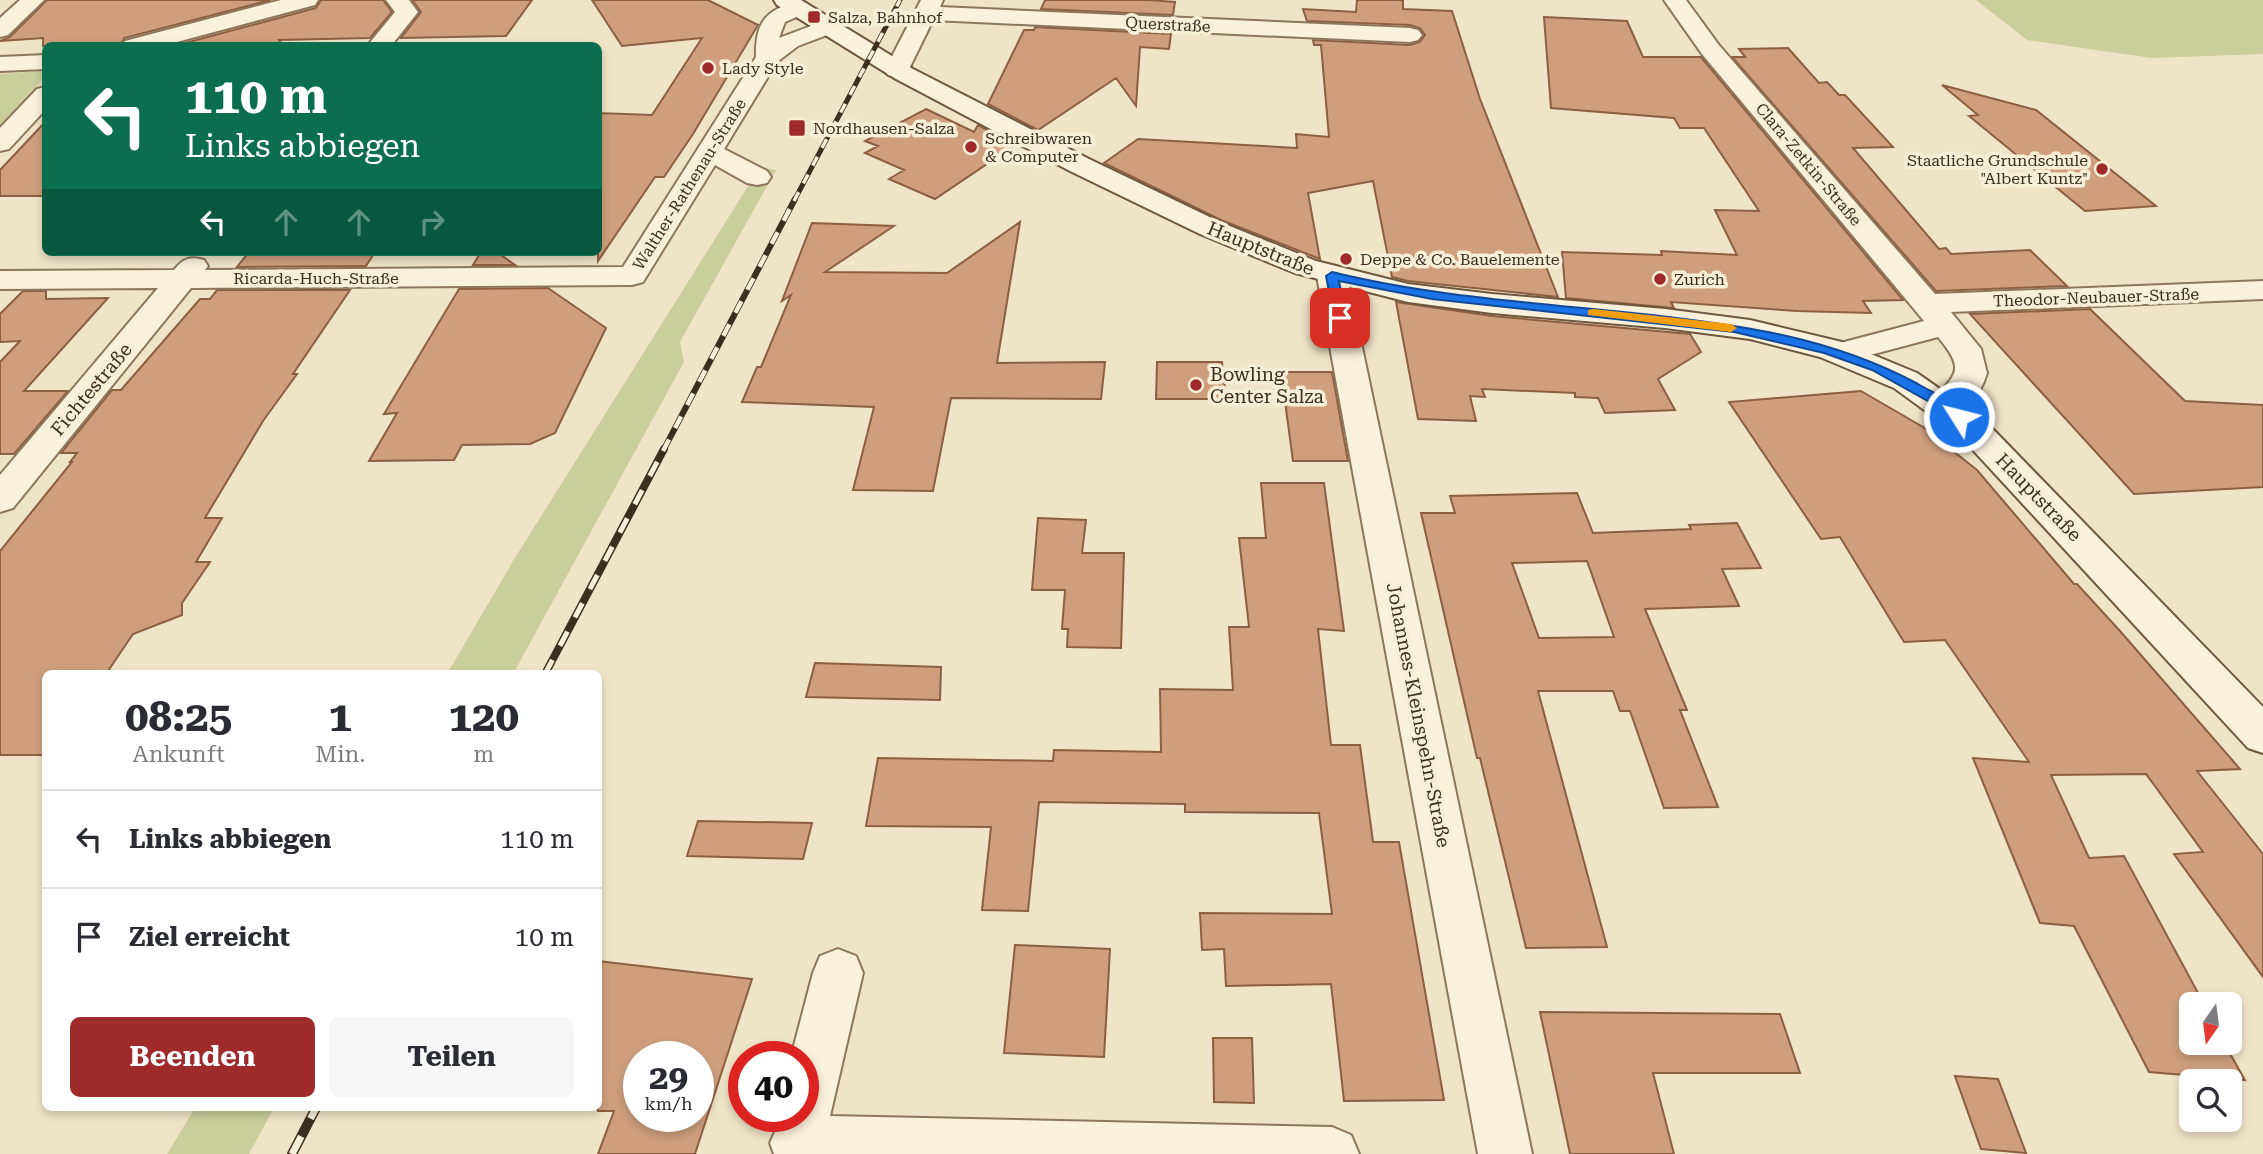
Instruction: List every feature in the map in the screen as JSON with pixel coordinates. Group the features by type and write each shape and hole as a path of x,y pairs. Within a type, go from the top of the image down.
{"street":[{"path":"0,30 33,0"},
{"path":"148,42 307,0"},
{"path":"382,42 407,12 397,0"},
{"name":"Clara-Zetkin-Straße","path":"1675,0 1710,49 1965,349 1973,369 1965,388 1947,406"},
{"name":"Hauptstraße","path":"791,4 897,70 1084,168 1190,219 1282,259 1332,276 1432,295 1734,328 1840,353 1877,367 1947,406 2017,473 2263,735"},
{"name":"Walther-Rathenau-Straße","path":"768,57 768,39 775,18 791,4"},
{"path":"897,70 929,6"},
{"name":"Querstraße","path":"929,6 1410,35"},
{"name":"Walther-Rathenau-Straße","path":"632,276 768,57 790,41 827,27"},
{"path":"0,64 42,62"},
{"path":"0,143 42,98"},
{"path":"711,152 757,177"},
{"name":"Fichtestraße","path":"0,499 201,256"},
{"name":"Ricarda-Huch-Straße","path":"0,280 632,276"},
{"name":"Johannes-Kleinspehn-Straße","path":"1332,276 1506,1154"},
{"name":"Theodor-Neubauer-Straße","path":"1937,315 2263,290"},
{"path":"1840,353 1937,315"},
{"path":"819,1050 838,973"},
{"path":"799,1132 1332,1154"}],"green space":[{"path":"1976,0 2263,0 2263,54 2152,58 2027,40"},
{"path":"42,71 42,80 0,125 0,74"},
{"path":"760,167 776,170 680,342 684,362 515,670 449,670 513,561"},
{"path":"193,1111 272,1111 249,1154 167,1154"}],"building":[{"path":"47,0 271,0 124,38 122,42 43,42 43,38 0,41 10,37"},
{"path":"321,0 383,0 392,12 370,38 189,42 316,8"},
{"path":"412,0 532,0 506,36 401,38 421,12"},
{"path":"592,0 708,0 758,25 664,177 655,177 602,255 602,113 652,115 702,38 622,46"},
{"path":"1045,0 1175,2 1173,15 1041,9"},
{"path":"1357,0 1403,0 1403,9 1452,11 1480,99 1558,297 1392,277 1373,181 1308,193 1320,259 1221,220 1104,163 1138,139 1297,148 1296,134 1329,137 1321,45 1314,45 1313,40 1410,45 1420,42 1425,35 1420,28 1410,25 1307,21 1303,9 1356,12"},
{"path":"1544,17 1627,21 1643,57 1701,57 1903,300 1863,301 1871,313 1671,302 1674,308 1566,298 1562,252 1662,255 1661,251 1737,255 1715,210 1759,211 1704,128 1680,128 1674,118 1551,108"},
{"path":"1035,27 1171,34 1169,49 1140,47 1136,106 1116,78 1038,130 988,104 1024,30 1034,30"},
{"path":"1788,48 1819,83 1827,82 1839,95 1845,95 1893,147 1853,148 1939,249 1946,248 1951,254 2030,250 2067,286 1936,291 1732,57 1745,57 1739,49"},
{"path":"1942,85 2036,110 2156,206 2085,211 1969,116 1978,115"},
{"path":"926,109 974,132 978,125 1015,145 935,199 889,179 904,170 865,153 878,146 865,141"},
{"path":"42,125 42,196 0,196 0,170"},
{"path":"1020,222 997,363 1105,362 1101,399 951,398 933,491 853,490 874,407 742,402 757,367 761,367 791,295 782,301 812,223 894,226 825,272 947,273"},
{"path":"246,256 372,256 366,266 237,267"},
{"path":"479,256 503,256 515,265 473,265"},
{"path":"548,288 606,328 555,433 530,444 462,445 454,460 369,461 397,413 384,414 459,289"},
{"path":"217,290 350,290 293,374 297,374 263,421 205,518 222,518 196,562 210,562 182,603 182,615 133,634 109,670 42,670 42,755 0,755 0,551 72,462 77,453 61,453 112,390 121,390 200,299 210,299"},
{"path":"23,291 46,291 46,299 108,298 24,391 68,391 14,454 0,454 0,362 20,341 0,342 0,314"},
{"path":"1396,302 1492,316 1690,334 1701,352 1658,379 1675,410 1605,413 1598,398 1575,397 1575,393 1482,389 1485,397 1470,396 1476,421 1418,419"},
{"path":"2090,309 2185,401 2263,405 2263,487 2134,494 1970,314"},
{"path":"1157,362 1222,362 1226,399 1156,399"},
{"path":"1281,372 1332,372 1348,461 1293,461"},
{"path":"1861,391 1923,427 1977,470 2074,584 2077,584 2120,631 2240,769 2197,771 2263,854 2263,977 2174,854 2203,852 2146,774 2051,775 2089,858 2124,856 2198,992 2179,992 2179,1055 2231,1055 2239,1069 2179,1069 2179,1074 2149,1072 2074,926 2040,923 1973,758 2029,762 1945,640 1904,642 1840,537 1821,539 1729,402"},
{"path":"1261,483 1324,483 1344,631 1318,629 1331,745 1360,745 1373,842 1399,842 1444,1100 1344,1101 1331,984 1226,986 1224,949 1202,950 1200,913 1332,914 1319,813 1185,812 1185,804 1039,802 1028,911 982,910 991,827 866,826 878,758 1053,761 1054,750 1161,752 1160,689 1233,690 1229,627 1249,627 1239,538 1266,538"},
{"path":"1577,493 1593,533 1691,529 1689,525 1737,523 1761,568 1722,569 1739,606 1645,609 1687,710 1680,710 1718,807 1664,808 1630,711 1620,711 1613,691 1538,691 1607,947 1526,948 1480,758 1477,758 1421,513 1455,513 1450,496","holes":["1587,561 1614,637 1539,638 1512,563"]},
{"path":"1038,518 1086,520 1082,553 1124,553 1121,648 1067,647 1068,629 1062,629 1065,590 1032,590"},
{"path":"815,663 941,667 940,700 806,697"},
{"path":"698,821 812,823 803,859 687,856"},
{"path":"1015,945 1110,949 1104,1057 1004,1053"},
{"path":"602,961 752,979 732,1041 728,1041 728,1053 714,1096 714,1041 623,1041 623,1132 702,1132 695,1154 598,1154 614,1111 602,1111"},
{"path":"1540,1012 1780,1014 1800,1073 1653,1073 1674,1154 1570,1154"},
{"path":"1213,1038 1252,1038 1254,1103 1214,1102"},
{"path":"1955,1076 1998,1079 2026,1153 1981,1149"}],"railway":[{"path":"794,201 900,0"},
{"path":"663,451 795,199"},
{"path":"547,670 664,449"},
{"path":"292,1154 314,1111"}],"slow traffic":[{"path":"1593,312 1731,328"}],"place":[{"name":"Salza, Bahnhof","path":"814,17"},
{"name":"Lady Style","path":"708,68"},
{"name":"Nordhausen-Salza","path":"797,128"},
{"name":"Schreibwaren & Computer","path":"971,147"},
{"name":"Staatliche Grundschule \"Albert Kuntz\"","path":"2102,169"},
{"name":"Deppe & Co. Bauelemente","path":"1346,259"},
{"name":"Zurich","path":"1660,279"},
{"name":"Bowling Center Salza","path":"1196,385"}],"route":[{"path":"1340,318 1332,276 1432,295 1734,328 1828,349 1877,367 1947,406 1959,417"}]}
